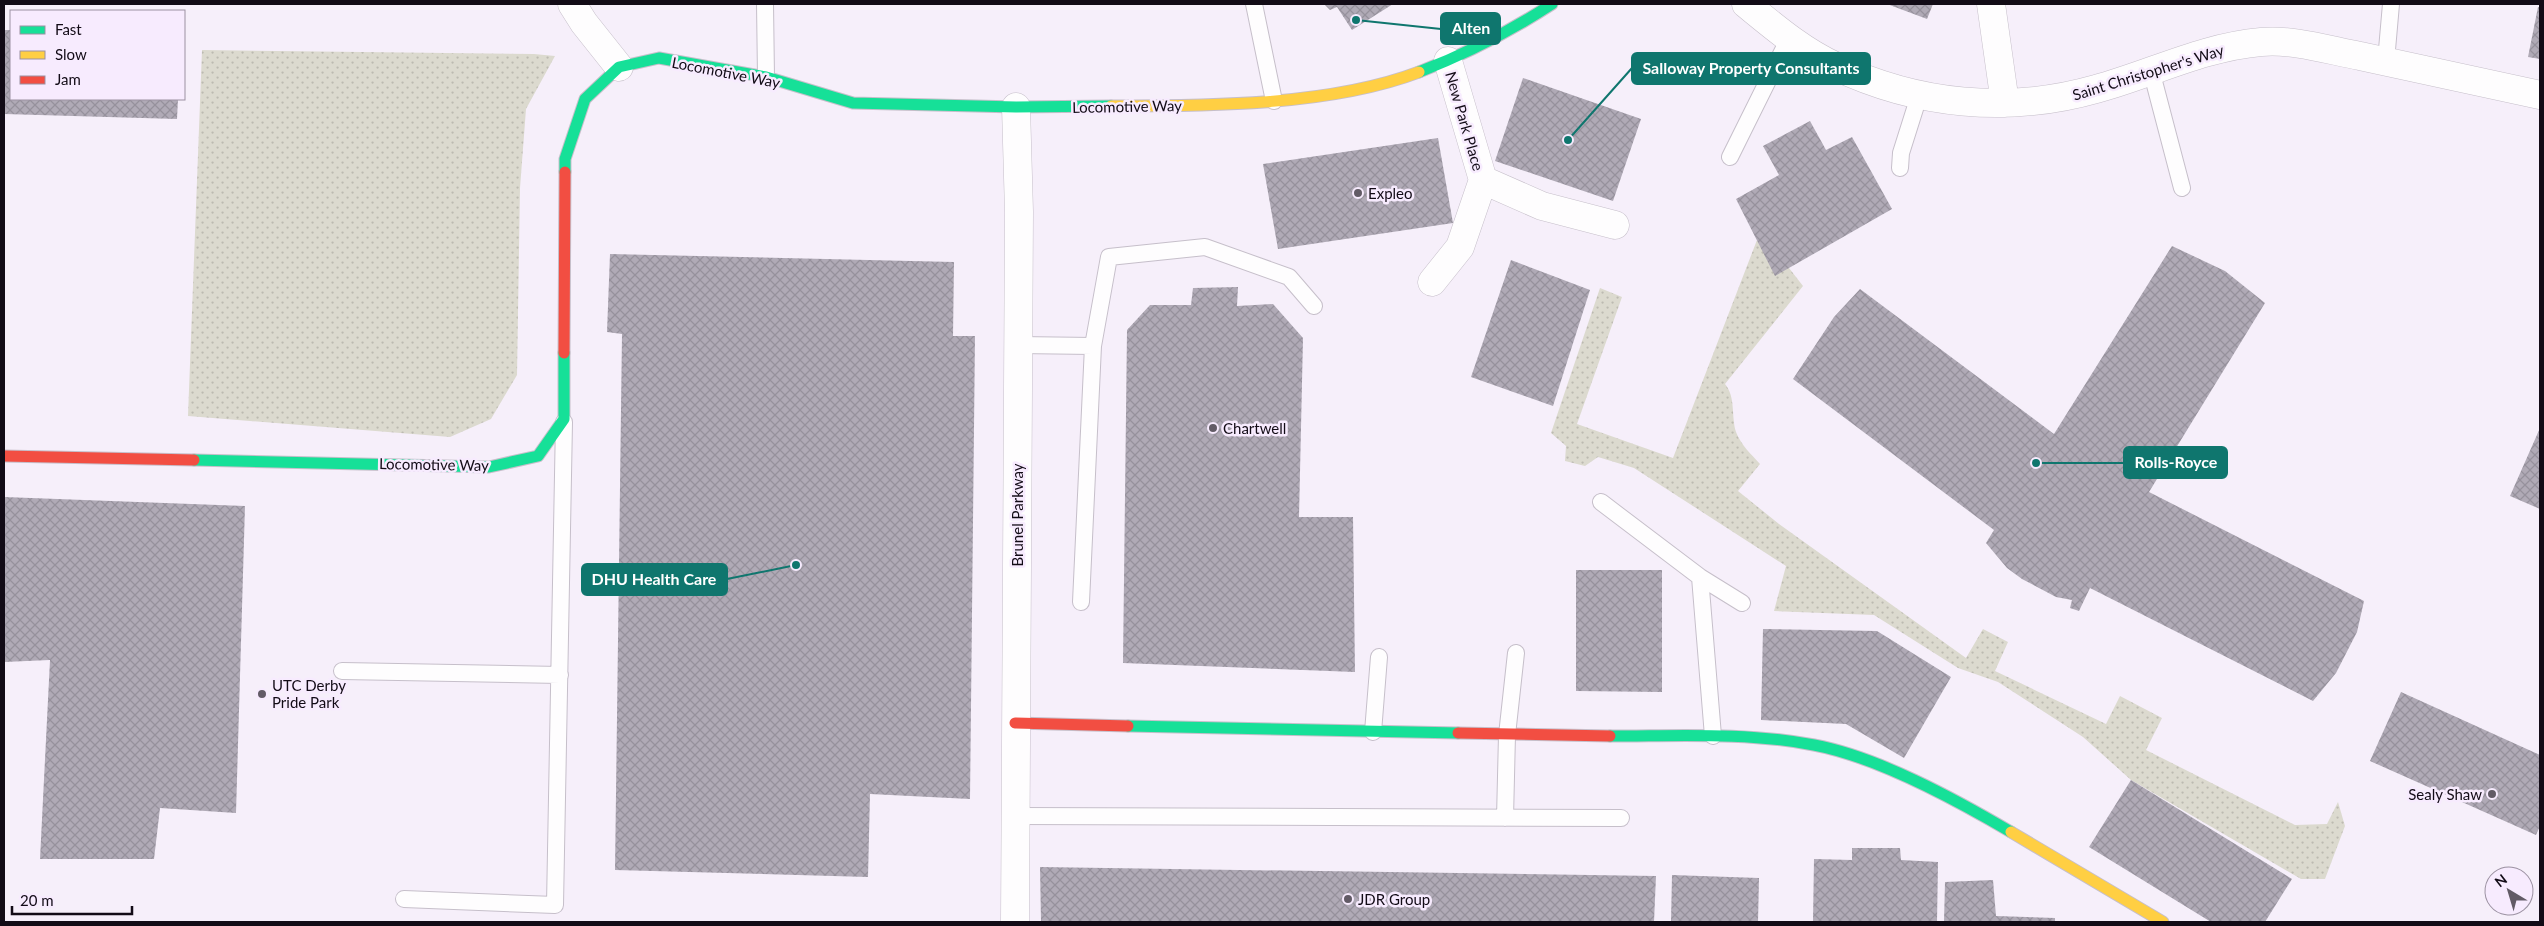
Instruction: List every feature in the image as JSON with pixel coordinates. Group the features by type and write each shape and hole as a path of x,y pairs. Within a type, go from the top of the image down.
{"street":[{"path":"564,419 565,159 585,100 619,67 584,23 572,4"},
{"name":"Locomotive Way","path":"619,67 659,58 766,77 853,103 1016,107 1159,106 1274,100 1357,89 1406,77 1448,62 1512,30 1552,4"},
{"name":"Saint Christopher's Way","path":"1746,4 1789,38 1834,66 1866,79 1919,96 1958,102 2005,103 2063,97 2098,89 2151,70 2217,50 2278,41 2540,95"},
{"path":"1992,4 2005,103"},
{"name":"New Park Place","path":"1432,282 1460,247 1483,180 1448,62"},
{"name":"Brunel Parkway","path":"1015,922 1020,212 1016,107"},
{"name":"New Park Place","path":"1483,180 1542,206 1615,225"},
{"name":"Locomotive Way","path":"4,456 489,466 538,456 564,419"},
{"path":"1015,723 1507,735 1737,736 1815,745 1873,763 1961,802 2163,922"}],"lane":[{"path":"765,4 766,77"},
{"path":"1254,4 1274,100"},
{"path":"2386,62 2387,29 2391,4"},
{"path":"1730,157 1789,38"},
{"path":"2151,70 2182,188"},
{"path":"1900,168 1901,153 1919,96"},
{"path":"1081,602 1093,346 1109,257 1205,247 1289,277 1314,306"},
{"path":"1018,345 1093,346"},
{"path":"404,899 555,905 564,419"},
{"path":"1601,502 1700,577 1742,603"},
{"path":"1700,577 1713,736"},
{"path":"1506,818 1507,735 1516,654"},
{"path":"1373,732 1378,657"},
{"path":"342,672 560,675"},
{"path":"1016,816 1622,818"}],"shaded area":[{"path":"202,50 534,54 555,56 526,109 520,188 517,375 491,419 450,437 188,416"},
{"path":"1757,240 1789,268 1803,286 1725,384 1731,395 1738,437 1760,464 1738,491 1779,524 1966,658 1983,629 2008,642 1995,671 2106,724 2120,696 2162,718 2146,750 2295,825 2327,824 2338,802 2345,826 2325,879 2301,879 2131,780 2083,737 1998,682 1958,668 1874,615 1774,611 1786,566 1634,468 1598,457 1585,466 1565,461 1566,446 1551,433 1600,288 1622,297 1577,424 1673,458"}],"building":[{"path":"1324,4 1393,4 1352,30 1337,7 1330,10"},
{"path":"1887,4 1933,4 1927,19"},
{"path":"2538,7 2540,7 2540,59 2528,57"},
{"path":"4,30 10,30 10,100 178,100 177,119 4,114"},
{"path":"1523,78 1641,119 1613,201 1495,161"},
{"path":"1810,121 1826,150 1852,137 1892,209 1775,276 1736,199 1779,175 1763,146"},
{"name":"Expleo","path":"1438,138 1453,223 1278,249 1263,164"},
{"path":"2172,246 2225,271 2265,303 2149,492 2364,601 2357,632 2336,673 2313,701 2090,588 2079,611 2070,608 2072,600 2056,597 2022,579 2007,568 1986,543 1994,530 1793,379 1834,317 1860,289 2054,434"},
{"path":"610,254 954,262 953,336 975,336 970,799 870,794 868,877 615,870 622,334 607,332"},
{"path":"1511,260 1590,290 1553,406 1471,377"},
{"name":"Chartwell","path":"1238,287 1237,306 1273,304 1303,338 1299,517 1353,517 1355,672 1123,663 1127,330 1150,305 1191,305 1193,288"},
{"path":"2540,428 2540,509 2510,496"},
{"path":"4,497 245,506 236,813 160,808 154,859 40,859 50,660 4,662"},
{"path":"1576,570 1662,570 1662,692 1576,691"},
{"path":"1763,629 1877,631 1951,677 1904,758 1846,724 1761,720"},
{"name":"Sealy Shaw","path":"2401,692 2540,755 2540,826 2536,835 2370,761"},
{"path":"2131,780 2292,879 2265,922 2211,922 2089,847"},
{"path":"1852,848 1900,848 1901,860 1938,862 1937,922 1813,922 1814,859 1852,860"},
{"name":"JDR Group","path":"1040,867 1656,876 1654,922 1041,922"},
{"path":"1672,875 1759,878 1758,922 1671,922"},
{"path":"1993,880 1996,916 2055,918 2055,922 1944,922 1945,882"}],"traffic: fast":[{"path":"1419,72 1487,42 1552,4"},
{"path":"565,172 565,159 585,99 619,67 659,58 766,77 853,103 1016,107 1111,106"},
{"path":"194,460 489,467 538,456 564,419 564,353"},
{"path":"1128,726 1458,733"},
{"path":"1610,736 1738,736 1814,745 1839,751 1890,769 1966,806 2011,832"}],"traffic: slow":[{"path":"1111,106 1227,104 1307,98 1347,92 1419,72"},
{"path":"2011,832 2163,922"}],"traffic: jam":[{"path":"564,353 565,172"},
{"path":"4,456 194,460"},
{"path":"1015,723 1128,726"},
{"path":"1458,733 1610,736"}],"place":[{"name":"Alten","path":"1356,20"},
{"name":"Salloway Property Consultants","path":"1568,140"},
{"name":"Expleo","path":"1358,193"},
{"name":"Chartwell","path":"1213,428"},
{"name":"Rolls-Royce","path":"2036,463"},
{"name":"DHU Health Care","path":"796,565"},
{"name":"UTC Derby Pride Park","path":"262,694"},
{"name":"Sealy Shaw","path":"2492,794"},
{"name":"JDR Group","path":"1348,899"}]}
